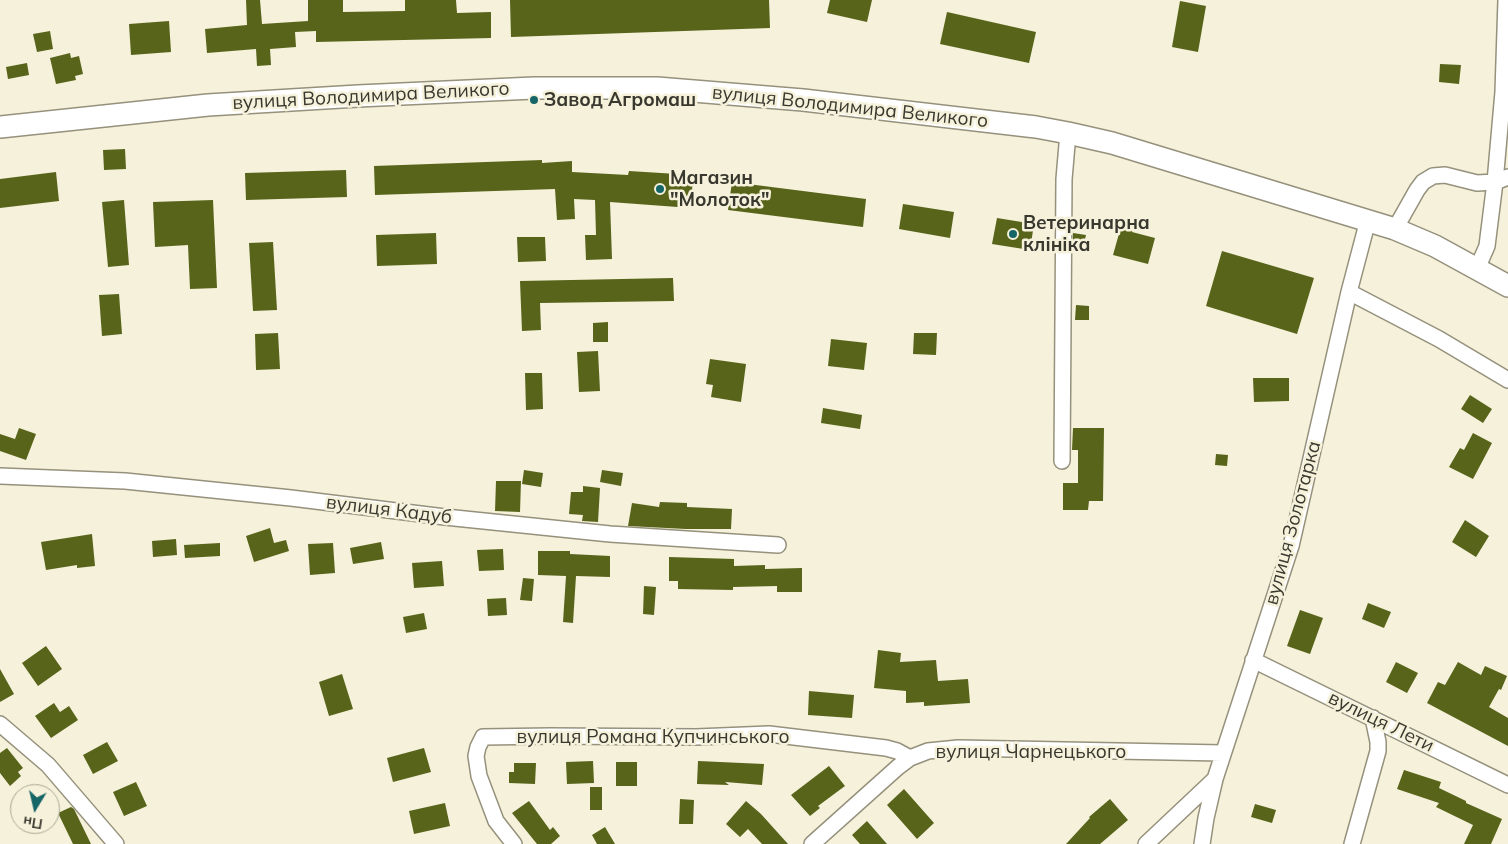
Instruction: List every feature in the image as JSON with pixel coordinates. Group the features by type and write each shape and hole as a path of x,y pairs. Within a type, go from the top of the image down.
{"main road":[{"name":"вулиця Володимира Великого","path":"0,127 208,105 526,88 632,87 723,92 804,100 1036,127 1068,132 1112,143 1395,229 1435,246 1508,286"}],"street":[{"path":"1477,268 1487,246 1502,179 1506,0"},
{"path":"1062,461 1064,179 1068,132"},
{"path":"1395,229 1416,190 1423,182 1433,176 1445,175 1477,183 1502,179"},
{"name":"вулиця Золотарка","path":"1202,844 1215,779 1291,546 1349,292 1368,220"},
{"path":"1349,292 1439,339 1508,380"},
{"name":"вулиця Кадуб","path":"0,476 125,481 610,534 778,546"},
{"name":"вулиця Лети","path":"1253,660 1508,785"},
{"path":"1352,844 1378,751 1374,718"},
{"path":"0,724 48,765 116,844"},
{"name":"вулиця Романа Купчинського","path":"514,844 496,821 479,776 476,756 483,737 696,737 769,734 886,748 897,750 910,758"},
{"name":"вулиця Чарнецького","path":"812,844 898,767 910,758 928,751 949,748 1223,753"},
{"name":"вулиця Золотарка","path":"1146,844 1215,779"}],"building":[{"path":"246,0 260,0 262,24 308,21 308,0 343,0 343,12 405,11 405,0 456,0 457,13 491,12 491,38 316,42 316,31 295,32 296,47 270,49 271,65 257,66 256,49 207,53 205,29 247,25"},
{"path":"510,0 769,0 770,28 511,37"},
{"path":"830,0 872,0 867,22 827,13"},
{"path":"1180,1 1206,6 1198,52 1172,47"},
{"path":"947,12 1036,32 1029,63 940,44"},
{"path":"169,21 171,52 131,55 129,24"},
{"path":"50,31 53,49 37,52 33,34"},
{"path":"70,53 71,58 79,56 83,74 75,76 76,80 56,84 50,58"},
{"path":"27,63 29,75 8,79 6,67"},
{"path":"1440,64 1461,65 1459,84 1439,82"},
{"path":"125,149 126,169 104,170 103,150"},
{"path":"542,160 542,163 572,161 572,172 628,175 629,171 693,175 691,208 610,202 612,259 586,260 585,235 596,235 595,200 574,199 575,219 557,220 555,189 375,195 374,166"},
{"path":"346,170 347,197 246,200 245,173"},
{"path":"56,172 59,201 0,208 0,179"},
{"path":"732,182 866,199 863,227 728,210"},
{"path":"124,200 129,265 108,267 102,202"},
{"path":"213,200 217,288 190,289 188,245 155,247 153,202"},
{"path":"903,204 954,212 950,238 899,229"},
{"name":"Ветеринарна клініка","path":"997,218 1034,224 1030,250 992,244"},
{"path":"1122,223 1134,226 1132,232 1155,238 1148,264 1113,255"},
{"path":"436,233 437,264 377,266 376,235"},
{"path":"1073,233 1086,235 1082,252 1073,251"},
{"path":"517,237 545,237 546,261 518,262"},
{"path":"273,242 277,310 253,311 249,243"},
{"path":"1222,251 1314,278 1297,334 1206,306"},
{"path":"673,278 674,301 540,303 541,330 522,331 520,281"},
{"path":"119,294 122,334 102,336 99,295"},
{"path":"1076,305 1089,306 1089,320 1075,320"},
{"path":"608,322 608,342 593,342 593,323"},
{"path":"278,333 280,369 256,370 255,334"},
{"path":"914,333 937,333 936,355 913,354"},
{"path":"831,339 867,343 864,370 828,366"},
{"path":"598,351 600,391 579,392 577,352"},
{"path":"710,359 746,364 741,402 711,397 713,385 706,384"},
{"path":"525,373 542,373 543,409 526,410"},
{"path":"1253,378 1289,378 1289,401 1254,402"},
{"path":"1470,395 1492,409 1483,423 1461,409"},
{"path":"823,408 862,415 860,429 821,423"},
{"path":"19,428 36,434 26,460 0,451 0,434 15,439"},
{"path":"1073,428 1104,428 1103,501 1089,501 1088,510 1063,510 1063,483 1078,483 1078,450 1072,450"},
{"path":"1473,433 1492,443 1473,479 1449,467 1460,448 1464,450"},
{"path":"1216,454 1228,455 1227,466 1215,465"},
{"path":"524,470 543,473 541,487 522,484"},
{"path":"602,470 623,473 621,486 600,482"},
{"path":"496,481 521,481 520,512 495,511"},
{"path":"583,486 600,488 598,522 582,521 583,515 569,514 571,492 583,492"},
{"path":"660,502 687,503 687,507 732,509 731,529 628,526 632,503 659,507"},
{"path":"1465,520 1489,536 1476,557 1452,542"},
{"path":"270,528 274,543 286,540 289,551 254,562 246,536"},
{"path":"92,534 95,566 77,568 77,565 46,570 41,542"},
{"path":"176,539 177,555 153,557 152,541"},
{"path":"381,542 384,559 353,564 350,548"},
{"path":"220,543 220,556 185,558 184,545"},
{"path":"333,543 335,573 310,575 308,544"},
{"path":"503,549 504,570 479,571 477,550"},
{"path":"538,551 570,551 570,554 610,556 610,577 576,576 573,623 563,622 566,576 538,575"},
{"path":"669,557 734,559 734,566 765,565 765,569 802,568 802,592 777,592 777,586 733,587 733,590 678,589 678,581 669,581"},
{"path":"442,561 444,586 414,588 412,563"},
{"path":"523,578 534,579 532,601 520,600"},
{"path":"644,586 656,587 654,615 643,614"},
{"path":"506,598 507,615 488,616 487,599"},
{"path":"1368,603 1391,612 1384,628 1362,619"},
{"path":"1300,610 1323,618 1310,654 1287,646"},
{"path":"424,613 427,629 406,633 403,617"},
{"path":"46,646 62,669 38,686 22,663"},
{"path":"878,650 901,653 900,662 936,660 938,681 968,679 970,703 924,706 924,702 906,703 906,691 874,688"},
{"path":"1396,662 1418,673 1407,693 1386,682"},
{"path":"1458,662 1481,675 1485,666 1507,676 1501,690 1499,689 1489,707 1508,718 1508,746 1427,703 1438,682 1445,685"},
{"path":"0,669 14,694 0,702"},
{"path":"342,674 353,709 329,716 319,682"},
{"path":"809,691 854,695 852,718 808,715"},
{"path":"54,703 60,712 69,706 78,720 51,738 35,716"},
{"path":"107,742 118,761 93,774 83,755"},
{"path":"7,748 23,768 18,772 21,776 10,786 0,773 0,753"},
{"path":"424,748 431,772 393,782 387,758"},
{"path":"593,761 594,783 567,784 566,762"},
{"path":"698,761 764,764 762,785 725,782 729,785 697,784"},
{"path":"616,762 637,762 637,786 616,786"},
{"path":"514,763 536,763 535,784 509,783 509,772 514,772"},
{"path":"829,766 845,786 818,806 820,808 810,816 791,795"},
{"path":"1404,770 1441,782 1439,788 1466,801 1466,803 1502,819 1491,844 1464,844 1473,825 1436,807 1439,803 1397,789"},
{"path":"136,782 147,806 124,816 113,792"},
{"path":"590,787 602,787 602,810 590,810"},
{"path":"904,789 934,823 917,839 887,805"},
{"path":"680,799 694,800 693,824 679,824"},
{"path":"1110,799 1128,820 1100,844 1066,844 1089,817"},
{"path":"529,801 550,830 553,827 560,836 551,844 537,844 512,813"},
{"path":"746,801 761,814 788,844 762,844 748,829 740,837 726,824"},
{"path":"445,803 450,826 414,834 409,811"},
{"path":"1255,804 1276,810 1272,823 1251,817"},
{"path":"71,807 74,809 91,844 73,844 60,817 60,812"},
{"path":"867,821 887,844 860,844 852,835"},
{"path":"605,827 615,844 597,844 592,835"}],"place":[{"name":"Завод Агромаш","path":"534,100"},
{"name":"Магазин \"Молоток\"","path":"660,189"},
{"name":"Ветеринарна клініка","path":"1013,234"}]}
